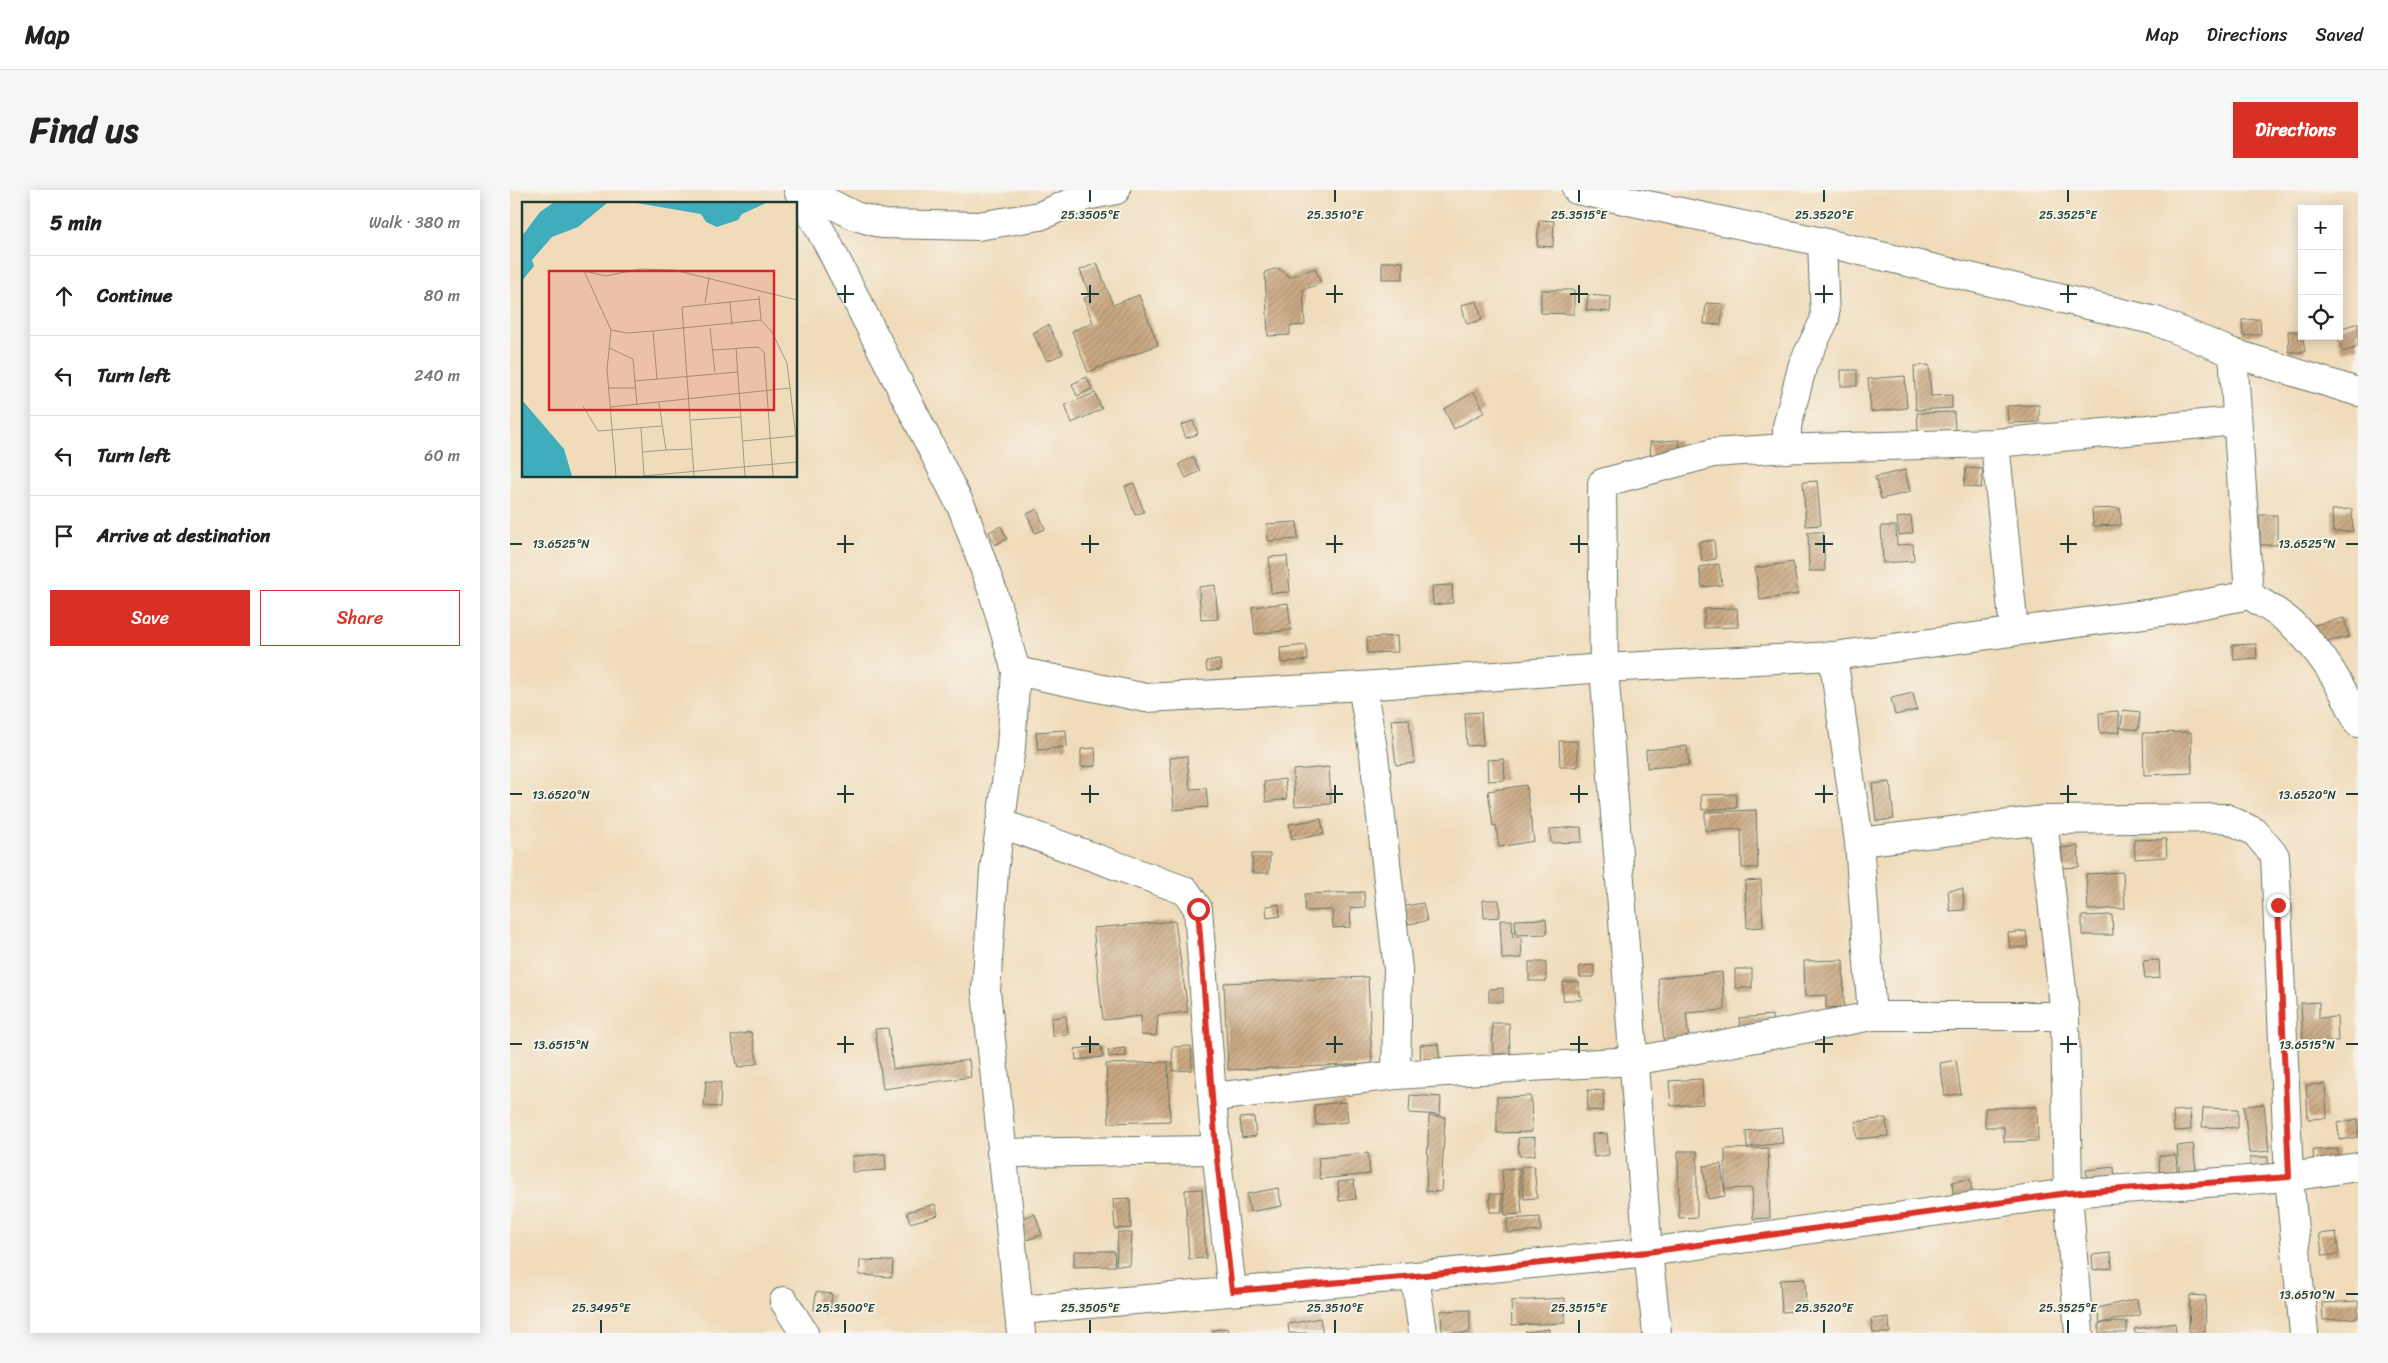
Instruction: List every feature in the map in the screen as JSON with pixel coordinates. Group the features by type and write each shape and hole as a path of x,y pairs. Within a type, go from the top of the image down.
{"street":[{"path":"798,190 829,246 963,510 993,592 1016,671 1011,747 994,871 986,991 1001,1153 1020,1321 1232,1291 1415,1276 1648,1252 2068,1193 2289,1177 2358,1167"},
{"path":"804,190 855,216 884,224 969,226 1040,216 1086,196 1116,190"},
{"path":"1577,190 1822,242 2156,321 2233,353 2358,392"},
{"path":"1787,449 1787,426 1803,364 1825,319 1822,242"},
{"path":"2233,353 2236,421 2250,595"},
{"path":"1657,1333 1648,1252 1604,668 1602,482 1713,453 1995,442 2236,421"},
{"path":"1995,442 2014,630"},
{"path":"1016,671 1146,698 1362,686 1604,668 1833,656 2014,630 2167,611 2250,595 2290,623 2319,652 2344,690 2358,722"},
{"path":"1833,656 1858,842 1872,1016"},
{"path":"1362,686 1374,755 1398,970 1396,1075"},
{"path":"1858,842 2043,820 2226,818 2255,832 2275,856 2289,1177 2304,1333"},
{"path":"2043,820 2064,1016 2068,1193 2079,1333"},
{"path":"1000,823 1186,891 1198,909 1214,1097 1216,1150 1232,1291"},
{"path":"1214,1097 1396,1075 1634,1061 1872,1016 2064,1016"},
{"path":"1001,1153 1216,1150"},
{"path":"1415,1276 1422,1333"},
{"path":"784,1301 804,1333"}],"building":[{"path":"1539,220 1554,221 1553,247 1537,246"},
{"path":"1382,262 1403,262 1403,279 1382,279"},
{"path":"1097,263 1113,305 1139,295 1158,345 1088,372 1072,331 1093,323 1084,298 1090,296 1080,270"},
{"path":"1278,268 1290,277 1315,268 1321,283 1303,290 1305,325 1290,326 1290,335 1268,336 1265,272"},
{"path":"1541,290 1574,290 1574,314 1541,313"},
{"path":"1588,295 1611,297 1610,312 1586,310"},
{"path":"1477,301 1482,320 1467,324 1461,305"},
{"path":"1706,303 1723,304 1721,325 1704,324"},
{"path":"2260,319 2261,334 2243,336 2242,320"},
{"path":"2358,323 2358,347 2343,352 2338,340 2343,340 2343,328"},
{"path":"1048,325 1063,354 1047,361 1033,333"},
{"path":"2288,331 2298,331 2298,340 2303,340 2305,352 2289,352"},
{"path":"1929,365 1931,396 1952,395 1952,408 1916,410 1914,366"},
{"path":"1841,370 1857,370 1857,386 1841,386"},
{"path":"1905,376 1907,408 1871,412 1868,379"},
{"path":"1087,377 1092,389 1077,396 1072,384"},
{"path":"1474,392 1485,412 1454,429 1444,409"},
{"path":"1095,393 1102,409 1072,423 1065,405"},
{"path":"2039,405 2039,422 2008,423 2007,406"},
{"path":"1954,412 1955,430 1918,431 1917,413"},
{"path":"1193,421 1198,434 1186,438 1181,425"},
{"path":"1679,440 1680,455 1651,458 1650,442"},
{"path":"1193,457 1200,471 1186,478 1179,464"},
{"path":"1966,468 1983,469 1981,488 1964,486"},
{"path":"1905,470 1910,492 1881,499 1875,477"},
{"path":"1817,481 1821,525 1806,526 1803,482"},
{"path":"1134,483 1144,512 1135,515 1125,486"},
{"path":"2120,508 2121,525 2093,526 2092,509"},
{"path":"1037,509 1045,529 1035,533 1027,514"},
{"path":"2352,509 2353,531 2333,532 2332,510"},
{"path":"2260,515 2277,515 2277,545 2260,545"},
{"path":"1911,516 1913,533 1899,535 1897,518"},
{"path":"1297,522 1298,539 1268,541 1267,524"},
{"path":"1001,526 1007,539 995,545 989,532"},
{"path":"1881,526 1896,526 1897,545 1913,544 1914,561 1883,563"},
{"path":"1808,532 1823,532 1825,571 1809,571"},
{"path":"1714,540 1716,559 1702,561 1699,542"},
{"path":"1287,556 1290,592 1271,593 1269,557"},
{"path":"1793,562 1798,594 1760,600 1755,568"},
{"path":"1719,564 1722,585 1702,587 1699,567"},
{"path":"1215,585 1218,619 1201,620 1199,587"},
{"path":"1452,585 1453,603 1433,605 1432,586"},
{"path":"1288,603 1291,630 1255,634 1252,607"},
{"path":"1737,608 1738,627 1704,628 1704,609"},
{"path":"2344,618 2349,637 2314,644 2310,626"},
{"path":"1397,636 1398,652 1367,653 1367,638"},
{"path":"2256,644 2257,658 2234,660 2232,645"},
{"path":"1306,645 1308,660 1281,663 1280,648"},
{"path":"1220,660 1221,670 1207,671 1206,661"},
{"path":"1913,693 1917,710 1895,715 1891,698"},
{"path":"2123,710 2140,712 2138,730 2121,728"},
{"path":"2118,711 2120,732 2100,733 2099,713"},
{"path":"1481,712 1483,745 1467,746 1465,713"},
{"path":"1409,719 1414,763 1396,765 1391,720"},
{"path":"1066,730 1067,747 1038,750 1036,732"},
{"path":"2191,732 2192,773 2144,775 2143,733"},
{"path":"1559,741 1577,741 1578,767 1560,767"},
{"path":"1687,746 1689,765 1647,768 1646,750"},
{"path":"1095,748 1096,766 1081,767 1081,749"},
{"path":"1187,756 1190,789 1206,788 1208,807 1174,810 1170,758"},
{"path":"1504,759 1505,780 1488,781 1487,760"},
{"path":"1329,767 1331,804 1295,806 1293,770"},
{"path":"1285,779 1287,799 1266,802 1264,782"},
{"path":"1890,782 1894,819 1876,821 1872,784"},
{"path":"1526,785 1534,841 1499,847 1496,825 1493,826 1488,791"},
{"path":"1736,794 1737,808 1702,810 1701,795"},
{"path":"1756,810 1758,868 1742,868 1741,829 1705,831 1705,812"},
{"path":"1321,819 1324,834 1292,840 1289,824"},
{"path":"1581,827 1582,842 1551,843 1550,829"},
{"path":"2166,839 2167,857 2135,859 2134,840"},
{"path":"2078,846 2079,867 2063,868 2061,848"},
{"path":"1252,854 1270,854 1269,873 1252,873"},
{"path":"2123,872 2125,908 2088,910 2086,874"},
{"path":"1761,880 1763,927 1747,928 1745,881"},
{"path":"1963,889 1964,910 1950,911 1948,890"},
{"path":"1364,892 1365,907 1350,908 1351,927 1333,928 1332,910 1305,911 1305,894"},
{"path":"1483,900 1499,900 1500,917 1484,918"},
{"path":"1423,903 1427,921 1408,924 1405,906"},
{"path":"1279,904 1280,916 1267,918 1266,906"},
{"path":"2112,915 2113,935 2082,935 2082,916"},
{"path":"1546,919 1547,934 1516,935 1515,920"},
{"path":"1500,920 1512,920 1513,937 1521,937 1522,958 1502,959"},
{"path":"1175,921 1188,1012 1158,1015 1156,1036 1141,1035 1141,1016 1103,1020 1093,928"},
{"path":"2026,931 2028,947 2010,948 2008,933"},
{"path":"1843,960 1844,1007 1826,1008 1826,995 1805,996 1804,961"},
{"path":"2159,960 2160,978 2145,979 2143,961"},
{"path":"1529,962 1546,962 1546,981 1529,981"},
{"path":"1594,965 1594,977 1580,977 1579,966"},
{"path":"1735,969 1752,969 1752,988 1735,988"},
{"path":"1722,972 1725,1010 1686,1013 1689,1040 1664,1042 1658,978"},
{"path":"1368,977 1372,1064 1228,1070 1224,983"},
{"path":"1563,982 1579,982 1579,996 1582,996 1581,1000 1563,1000"},
{"path":"1503,988 1503,1002 1489,1002 1489,989"},
{"path":"2319,1002 2319,1018 2337,1017 2338,1041 2303,1042 2301,1003"},
{"path":"1772,1015 1773,1035 1741,1037 1739,1018"},
{"path":"1066,1016 1068,1035 1052,1036 1051,1018"},
{"path":"1492,1023 1509,1023 1510,1054 1493,1054"},
{"path":"888,1028 893,1069 969,1060 971,1077 883,1089 875,1029"},
{"path":"751,1032 758,1063 738,1068 731,1036"},
{"path":"1438,1044 1440,1062 1421,1063 1420,1045"},
{"path":"1101,1046 1103,1057 1076,1060 1075,1049"},
{"path":"1191,1046 1192,1070 1173,1071 1172,1047"},
{"path":"1125,1048 1126,1056 1109,1057 1108,1050"},
{"path":"1956,1060 1961,1094 1945,1096 1940,1063"},
{"path":"1168,1062 1170,1121 1109,1123 1106,1064"},
{"path":"1702,1079 1703,1104 1671,1106 1669,1081"},
{"path":"706,1081 721,1082 720,1107 704,1106"},
{"path":"2325,1084 2327,1118 2308,1119 2306,1085"},
{"path":"1588,1090 1604,1091 1603,1111 1587,1110"},
{"path":"1410,1095 1441,1097 1440,1115 1409,1113"},
{"path":"1531,1096 1532,1132 1497,1133 1497,1097"},
{"path":"1346,1102 1348,1122 1316,1125 1314,1105"},
{"path":"2264,1104 2269,1151 2249,1153 2244,1106"},
{"path":"2037,1107 2038,1141 2004,1142 2004,1127 1985,1127 1985,1108"},
{"path":"2203,1108 2238,1109 2238,1128 2202,1127"},
{"path":"2190,1110 2191,1130 2174,1131 2173,1111"},
{"path":"1429,1116 1445,1117 1441,1192 1426,1191"},
{"path":"1254,1117 1256,1136 1242,1138 1240,1118"},
{"path":"1886,1118 1888,1136 1857,1139 1855,1122"},
{"path":"2358,1119 2358,1137 2340,1140 2337,1123"},
{"path":"1781,1127 1783,1143 1747,1147 1746,1131"},
{"path":"1607,1133 1609,1155 1594,1157 1592,1134"},
{"path":"1535,1137 1535,1155 1519,1156 1518,1138"},
{"path":"2193,1144 2197,1180 2180,1182 2177,1146"},
{"path":"1768,1148 1770,1218 1753,1219 1752,1188 1725,1189 1725,1149"},
{"path":"2338,1149 2338,1168 2314,1169 2313,1150"},
{"path":"1678,1151 1697,1151 1697,1217 1679,1218"},
{"path":"1368,1153 1370,1174 1320,1179 1318,1158"},
{"path":"885,1154 886,1170 852,1172 852,1156"},
{"path":"2176,1155 2177,1183 2160,1183 2159,1156"},
{"path":"2250,1157 2268,1157 2269,1186 2250,1186"},
{"path":"1721,1164 1725,1196 1708,1199 1703,1166"},
{"path":"1534,1166 1537,1198 1524,1199 1521,1167"},
{"path":"2114,1167 2115,1180 2087,1183 2086,1170"},
{"path":"1519,1168 1522,1214 1505,1215 1502,1169"},
{"path":"1970,1179 1973,1197 1954,1200 1952,1182"},
{"path":"1354,1180 1356,1199 1339,1201 1338,1182"},
{"path":"1278,1188 1282,1206 1250,1212 1247,1194"},
{"path":"1202,1189 1206,1258 1189,1259 1185,1190"},
{"path":"1490,1194 1502,1194 1502,1212 1490,1212"},
{"path":"1130,1198 1131,1228 1115,1229 1113,1199"},
{"path":"935,1204 938,1215 910,1223 907,1212"},
{"path":"1035,1214 1042,1235 1026,1240 1020,1219"},
{"path":"1540,1217 1541,1231 1507,1233 1507,1219"},
{"path":"1118,1232 1132,1233 1130,1266 1116,1265"},
{"path":"2336,1232 2339,1254 2323,1256 2319,1234"},
{"path":"1074,1251 1114,1251 1115,1266 1074,1267"},
{"path":"2111,1253 2112,1268 2093,1270 2092,1255"},
{"path":"860,1260 893,1261 892,1277 859,1275"},
{"path":"1805,1279 1806,1310 1782,1312 1780,1280"},
{"path":"816,1292 832,1294 830,1312 814,1310"},
{"path":"2190,1295 2206,1296 2205,1332 2189,1332"},
{"path":"1565,1298 1565,1323 1512,1325 1511,1301"},
{"path":"2137,1299 2140,1315 2100,1323 2097,1308"},
{"path":"2358,1301 2358,1318 2323,1320 2322,1303"},
{"path":"1470,1310 1470,1333 1442,1333 1441,1311"},
{"path":"1889,1317 1890,1333 1873,1333 1871,1319"},
{"path":"1320,1318 1323,1333 1289,1333 1288,1324"},
{"path":"2127,1322 2127,1333 2099,1333 2099,1323"},
{"path":"2175,1323 2176,1333 2135,1333 2134,1329"},
{"path":"1228,1328 1229,1333 1213,1333 1213,1330"},
{"path":"1549,1329 1549,1333 1525,1333 1525,1332"}],"route":[{"path":"1198,909 1214,1097 1216,1150 1232,1291 1415,1276 1648,1252 2068,1193 2289,1177 2278,905"}]}
